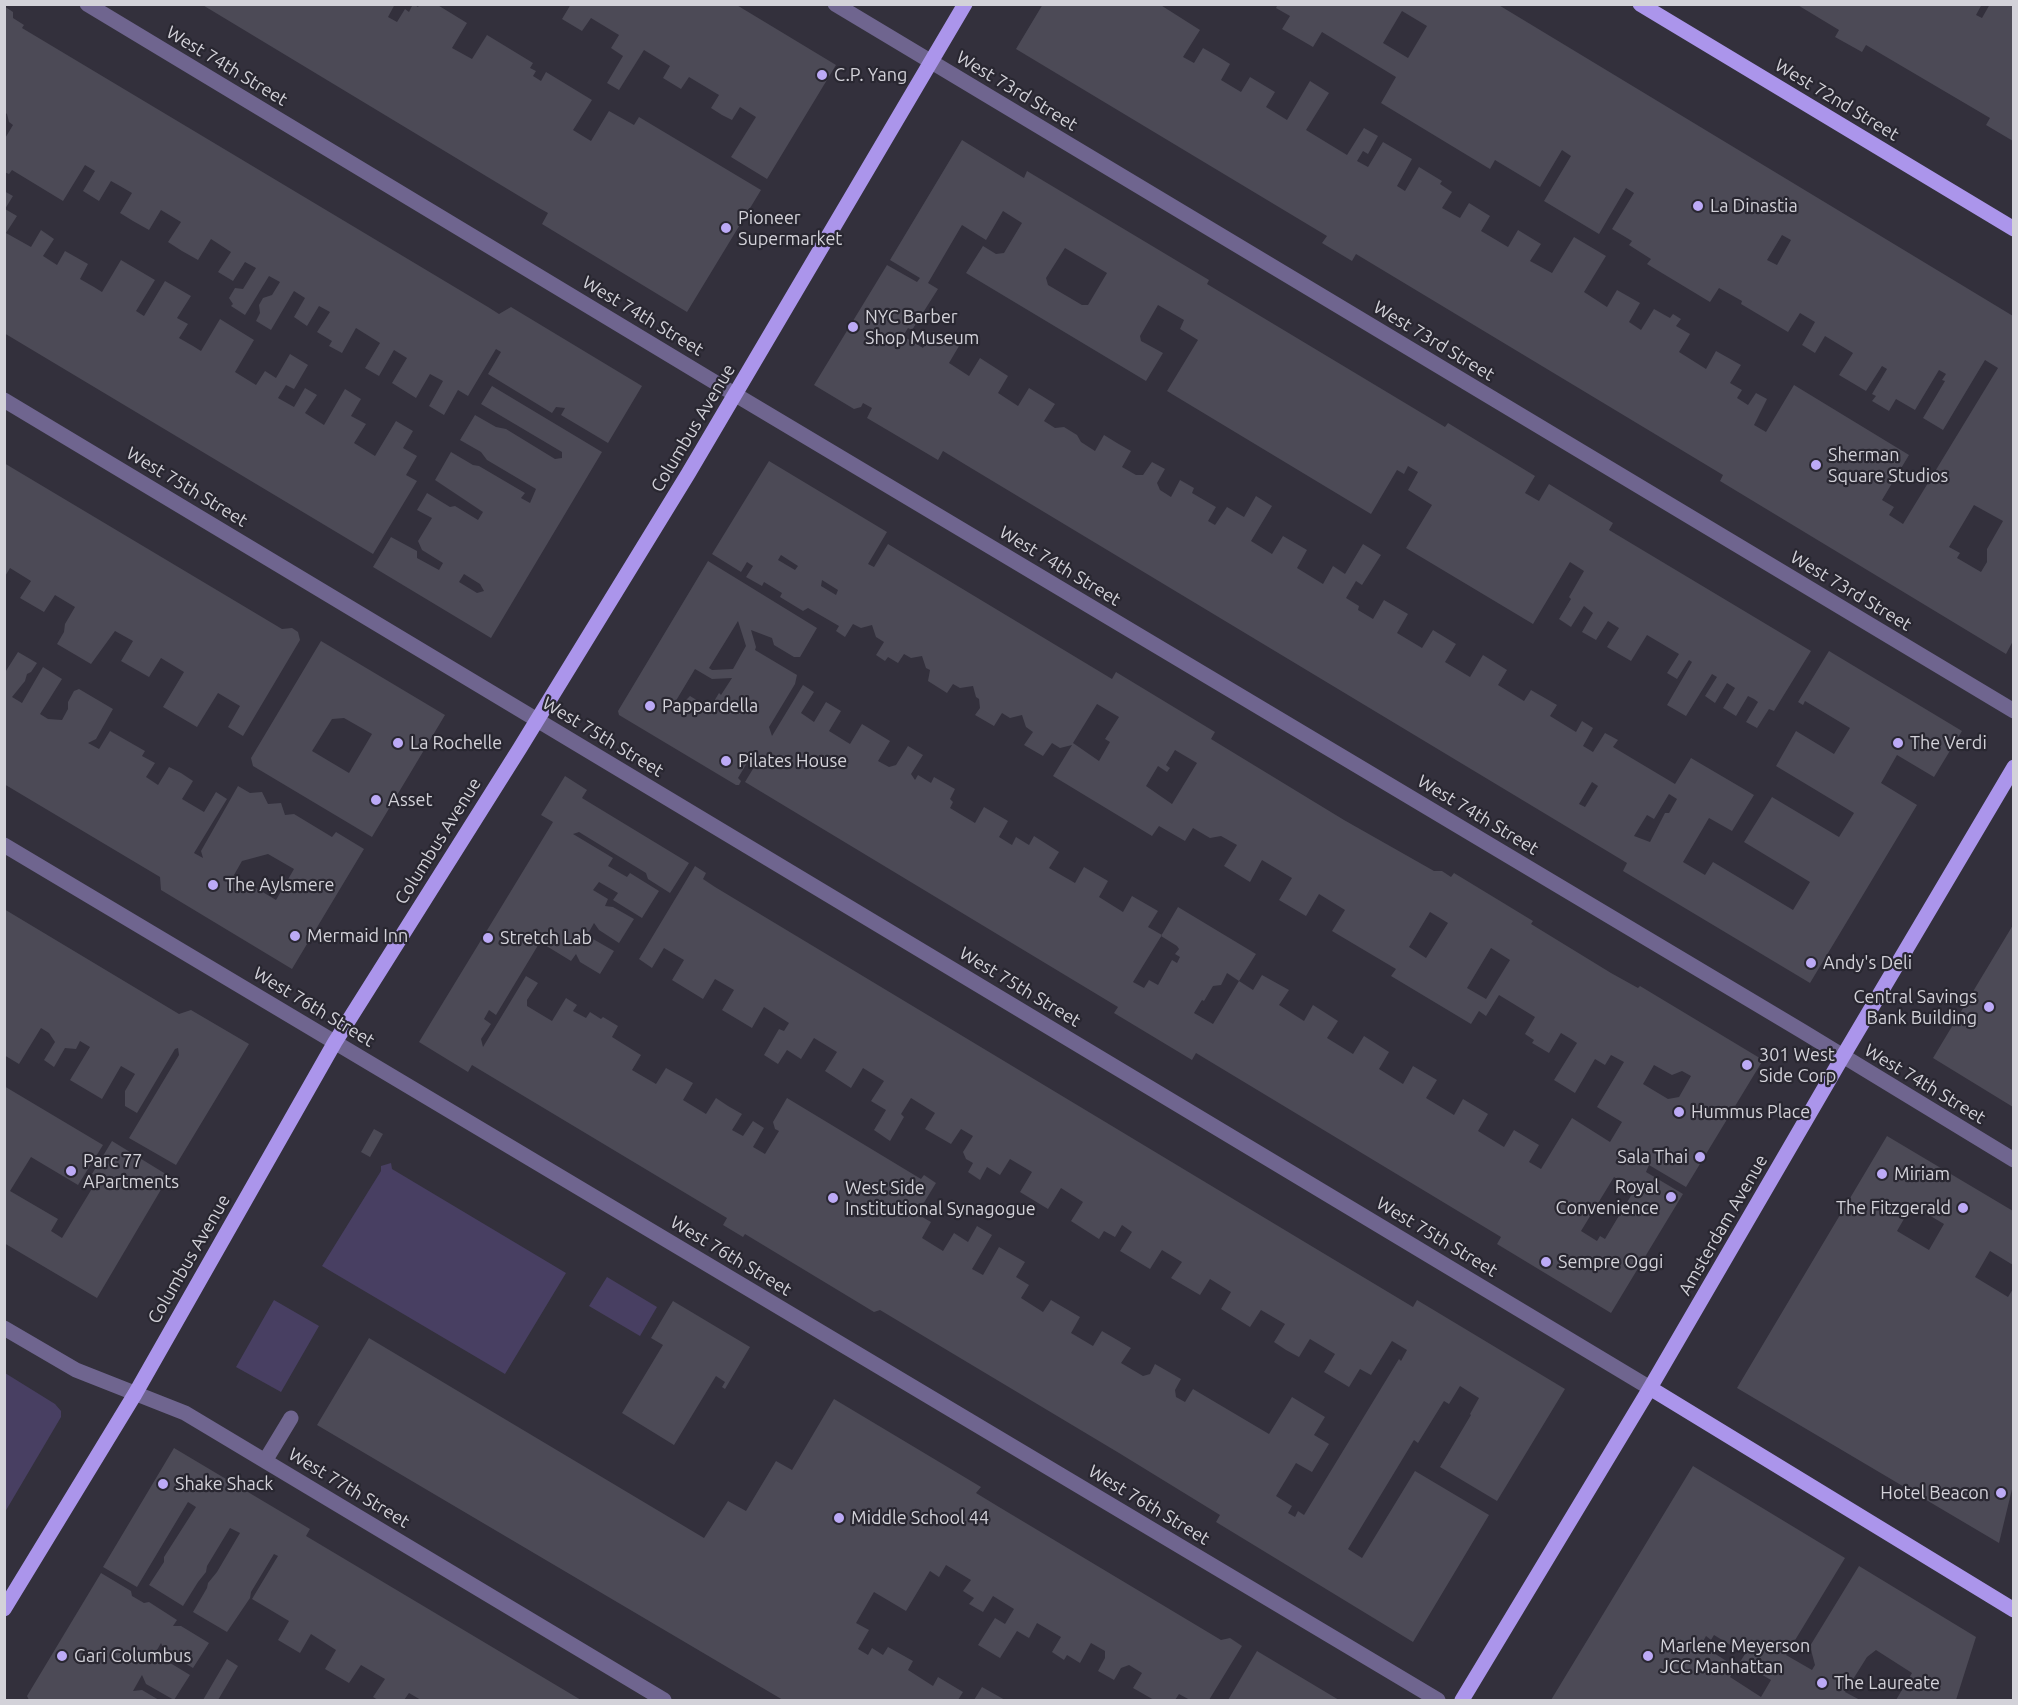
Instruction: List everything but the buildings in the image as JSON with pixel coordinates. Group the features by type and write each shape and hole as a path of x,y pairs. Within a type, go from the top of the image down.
{"main road":[{"name":"Columbus Avenue","path":"4,1609 135,1394 335,1042 537,720 736,395 965,4"},
{"name":"West 72nd Street","path":"1640,4 2013,229"},
{"name":"Amsterdam Avenue","path":"1462,1701 1650,1388 2013,767"},
{"name":"West 75th Street","path":"1650,1388 2013,1610"}],"street":[{"name":"West 74th Street","path":"87,4 2013,1160"},
{"name":"West 73rd Street","path":"835,4 2013,711"},
{"name":"West 75th Street","path":"4,400 1650,1388"},
{"name":"West 76th Street","path":"4,845 1438,1701"},
{"name":"West 77th Street","path":"4,1328 76,1370 185,1413 664,1701"},
{"path":"265,1461 291,1418"}],"shaded area":[{"path":"391,1163 392,1169 566,1273 505,1374 322,1266 381,1171 381,1166"},
{"path":"607,1277 657,1307 640,1336 589,1306"},
{"path":"274,1300 319,1326 281,1392 236,1367"},
{"path":"5,1373 55,1404 61,1411 61,1417 5,1512"}],"place":[{"name":"C.P. Yang","path":"822,75"},
{"name":"La Dinastia","path":"1698,206"},
{"name":"Pioneer Supermarket","path":"726,228"},
{"name":"NYC Barber Shop Museum","path":"853,327"},
{"name":"Sherman Square Studios","path":"1816,465"},
{"name":"Pappardella","path":"650,706"},
{"name":"La Rochelle","path":"398,743"},
{"name":"The Verdi","path":"1898,743"},
{"name":"Pilates House","path":"726,761"},
{"name":"Asset","path":"376,800"},
{"name":"The Aylsmere","path":"213,885"},
{"name":"Mermaid Inn","path":"295,936"},
{"name":"Stretch Lab","path":"488,938"},
{"name":"Andy's Deli","path":"1811,963"},
{"name":"Central Savings Bank Building","path":"1989,1007"},
{"name":"301 West Side Corp","path":"1747,1065"},
{"name":"Hummus Place","path":"1679,1112"},
{"name":"Sala Thai","path":"1700,1157"},
{"name":"Parc 77 APartments","path":"71,1171"},
{"name":"Miriam","path":"1882,1174"},
{"name":"Royal Convenience","path":"1671,1197"},
{"name":"West Side Institutional Synagogue","path":"833,1198"},
{"name":"The Fitzgerald","path":"1963,1208"},
{"name":"Sempre Oggi","path":"1546,1262"},
{"name":"Shake Shack","path":"163,1484"},
{"name":"Hotel Beacon","path":"2001,1493"},
{"name":"Middle School 44","path":"839,1518"},
{"name":"Gari Columbus","path":"62,1656"},
{"name":"Marlene Meyerson JCC Manhattan","path":"1648,1656"},
{"name":"The Laureate","path":"1822,1683"}]}
